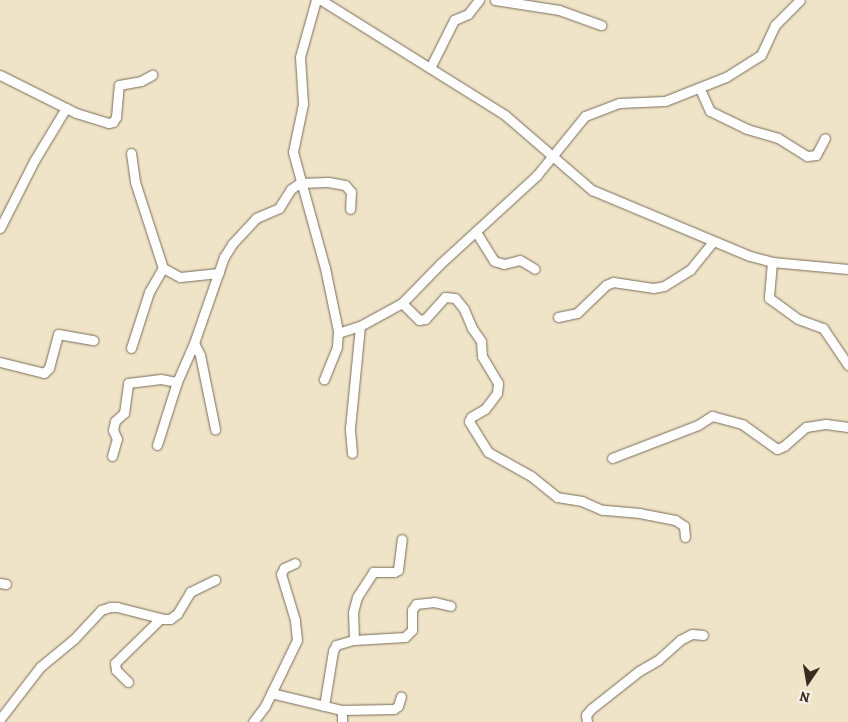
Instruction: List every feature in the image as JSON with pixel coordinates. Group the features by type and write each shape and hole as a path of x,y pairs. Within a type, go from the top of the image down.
{"street":[{"path":"316,0 300,57 303,104 293,152 324,268 338,333 337,347 324,379"},
{"path":"321,0 505,115 592,190 713,242 772,262 848,269"},
{"path":"430,68 454,20 468,14 479,0"},
{"path":"495,0 559,10 601,25"},
{"path":"338,333 360,326 402,303 440,264 537,175 580,122 590,113 619,103 659,103 700,89 757,59 764,51 775,25 800,0"},
{"path":"0,74 88,118 112,123 116,118 119,85 141,81 152,76"},
{"path":"700,89 710,111 748,129 778,138 807,156 816,155 825,138"},
{"path":"0,228 34,161 66,108"},
{"path":"130,153 134,182 163,268 170,274 180,277 219,273"},
{"path":"157,445 178,382 229,248 260,215 279,208 292,189 300,183 328,182 345,185 351,192 350,209"},
{"path":"476,232 494,261 504,264 520,260 535,268"},
{"path":"558,317 577,314 606,285 614,282 653,288 664,286 690,270 713,242"},
{"path":"772,262 769,298 798,318 822,328 848,365"},
{"path":"131,348 151,287 163,268"},
{"path":"402,303 419,320 424,319 445,297 455,298 464,309 472,328 482,344 482,356 498,383 497,392 485,409 471,417 469,421 488,452 531,476 557,497 582,501 602,510 640,513 675,520 684,526 686,537"},
{"path":"352,453 350,428 360,326"},
{"path":"0,362 44,373 49,370 58,334 93,340"},
{"path":"194,343 200,355 216,429"},
{"path":"112,456 117,439 113,430 115,421 124,413 128,383 161,379 178,382"},
{"path":"612,458 698,425 712,416 742,424 777,449 784,446 806,427 832,424 848,427"},
{"path":"354,640 353,612 357,597 373,572 394,572 398,570 402,539"},
{"path":"253,722 265,706 297,640 295,620 281,574 284,568 295,563"},
{"path":"0,719 3,705 40,667 74,639 104,609 117,607 167,619 175,616 190,592 215,580"},
{"path":"324,706 334,649 338,644 354,640 407,636 412,630 412,610 419,602 434,602 451,606"},
{"path":"128,682 116,670 115,663 160,618"},
{"path":"587,722 586,713 640,671 658,660 680,640 692,634 703,635"},
{"path":"271,692 342,710 394,709 398,706 401,696"},
{"path":"342,710 342,722"}]}
